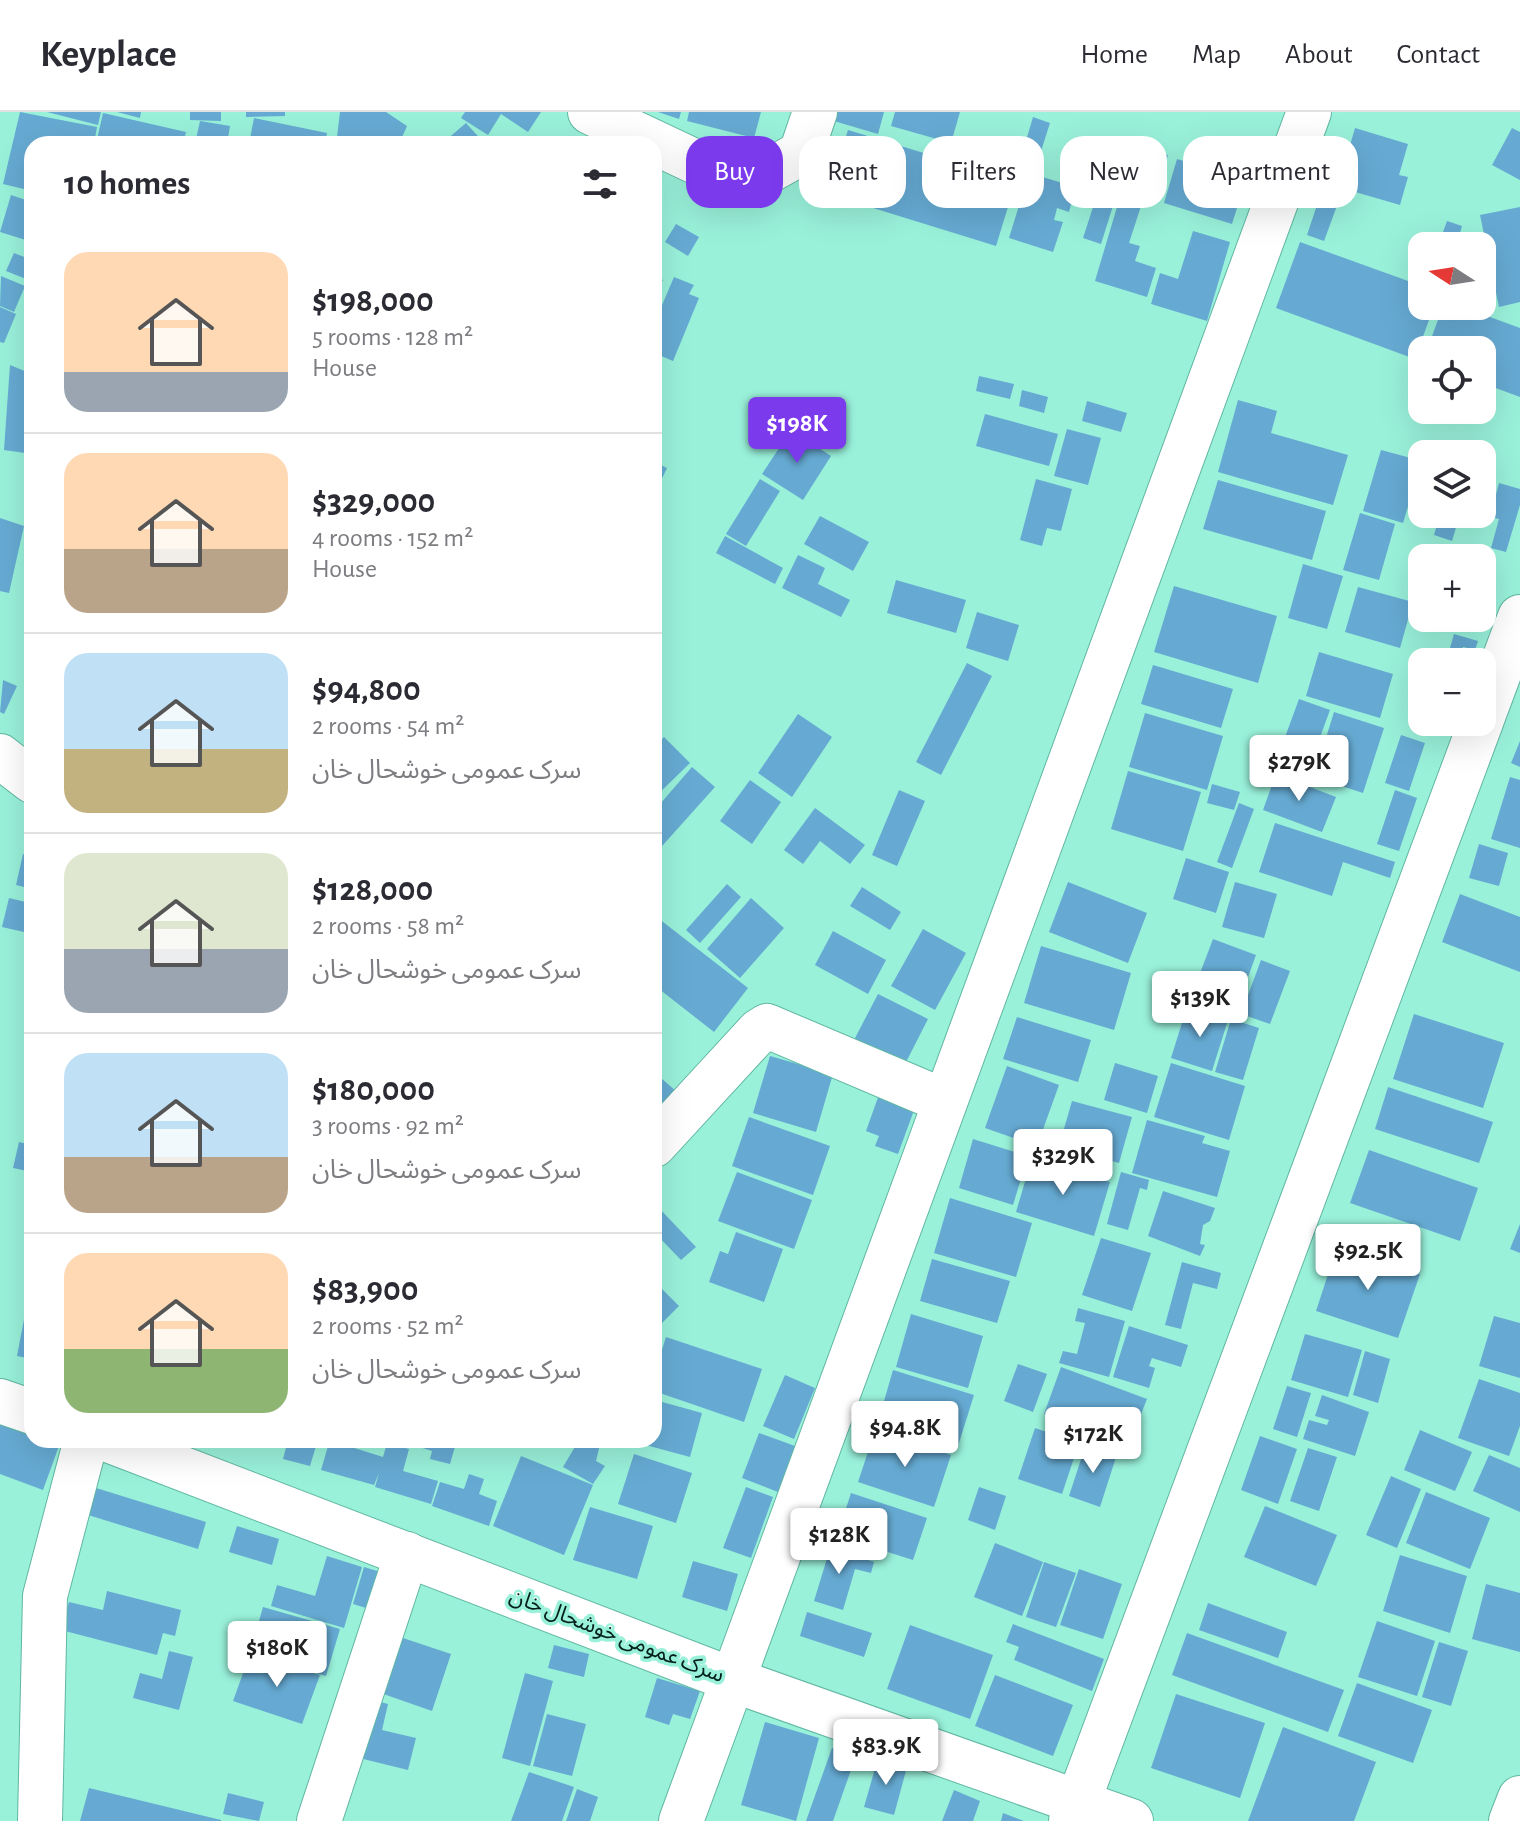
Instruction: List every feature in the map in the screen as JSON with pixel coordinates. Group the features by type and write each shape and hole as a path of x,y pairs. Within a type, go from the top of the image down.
{"street":[{"path":"590,112 641,136"},
{"path":"662,146 732,179 758,177 801,153 815,112"},
{"path":"681,1821 1309,112"},
{"path":"1496,683 1520,617"},
{"path":"1075,1811 1476,736"},
{"path":"0,756 24,775"},
{"path":"662,1136 767,1026 944,1101"},
{"path":"0,1401 24,1409"},
{"path":"40,1821 45,1596 84,1448"},
{"name":"سرک عمومی خوشحال خان","path":"129,1448 1075,1811 1131,1821"},
{"path":"319,1821 407,1554"},
{"path":"1511,1821 1520,1798"}],"building":[{"path":"20,112 97,127 95,136 24,136 24,189 3,184"},
{"path":"47,112 101,112 98,125"},
{"path":"117,112 141,112 140,118"},
{"path":"190,112 221,112 221,121 190,120"},
{"path":"246,112 285,112 285,116 246,117"},
{"path":"340,112 386,112 407,126 403,136 337,136"},
{"path":"465,112 541,112 528,132 501,114 488,135 461,118"},
{"path":"658,112 681,112 679,119"},
{"path":"689,112 761,112 755,136 687,121"},
{"path":"837,112 884,112 878,134 834,121"},
{"path":"895,112 960,112 953,136 926,136 891,126"},
{"path":"103,113 186,132 185,136 98,136"},
{"path":"1033,117 1050,123 1044,142 1044,136 1027,136"},
{"path":"254,118 327,133 326,136 251,136"},
{"path":"200,121 230,126 228,136 197,136"},
{"path":"466,123 478,136 451,136"},
{"path":"1355,128 1408,144 1399,175 1408,177 1400,205 1358,193 1358,136 1353,136"},
{"path":"1512,128 1520,132 1520,180 1492,165"},
{"path":"848,130 868,136 846,136"},
{"path":"906,148 922,152 922,208 1008,208 996,246 873,208 906,208"},
{"path":"1177,159 1183,161 1183,208 1237,208 1232,224 1167,204 1167,193"},
{"path":"1044,177 1060,182 1060,208 1070,208 1069,212 1057,208 1054,220 1063,222 1053,252 1009,238 1018,208 1044,208"},
{"path":"11,195 24,199 24,240 0,232"},
{"path":"1520,207 1520,302 1499,307 1496,292 1496,232 1484,232 1480,215"},
{"path":"1093,208 1112,208 1101,244 1083,238"},
{"path":"1117,208 1140,208 1129,243 1140,246 1135,261 1156,268 1147,297 1095,281"},
{"path":"1316,208 1336,208 1324,241 1307,235"},
{"path":"1447,221 1462,226 1460,232 1443,232"},
{"path":"676,224 699,237 688,256 665,242"},
{"path":"1193,231 1230,242 1207,321 1151,304 1160,273 1178,279"},
{"path":"1300,242 1408,281 1408,320 1429,320 1423,336 1408,336 1408,356 1276,308"},
{"path":"14,253 24,257 24,278 6,271"},
{"path":"1,276 24,286 14,312 0,306"},
{"path":"674,277 694,285 689,294 699,298 673,361 662,356 662,305"},
{"path":"0,307 16,314 4,343 0,342"},
{"path":"1496,319 1520,328 1520,397 1496,388 1496,336 1432,336 1438,320"},
{"path":"10,365 24,371 24,453 4,450"},
{"path":"979,376 1014,384 1010,399 976,391"},
{"path":"1022,390 1048,397 1044,413 1019,406"},
{"path":"1238,400 1277,411 1271,433 1348,455 1333,505 1218,472"},
{"path":"1087,401 1127,413 1121,432 1082,421"},
{"path":"985,414 1058,434 1049,466 976,446"},
{"path":"1067,429 1101,438 1088,485 1054,476"},
{"path":"791,430 831,456 803,500 762,474"},
{"path":"1381,450 1408,457 1408,507 1403,523 1363,511"},
{"path":"760,479 780,491 746,546 726,534"},
{"path":"1036,479 1072,489 1061,531 1047,528 1042,546 1020,540"},
{"path":"1218,480 1326,511 1312,560 1203,529"},
{"path":"1499,483 1520,489 1520,505 1506,552 1496,549 1496,544 1492,544 1499,519 1496,518"},
{"path":"1360,513 1395,524 1379,580 1343,570"},
{"path":"820,516 869,542 853,571 804,544"},
{"path":"0,518 24,526 9,593 0,591"},
{"path":"1436,528 1456,528 1452,541 1434,535"},
{"path":"725,536 783,568 775,584 716,553"},
{"path":"798,555 825,568 818,584 850,600 841,617 782,588"},
{"path":"1303,564 1343,576 1327,629 1288,618"},
{"path":"896,580 966,600 956,633 887,613"},
{"path":"1174,586 1277,616 1258,683 1154,652"},
{"path":"1358,587 1408,601 1408,620 1400,648 1345,632"},
{"path":"977,612 1019,625 1008,661 966,648"},
{"path":"1454,634 1478,641 1476,648 1450,648"},
{"path":"1319,652 1393,674 1380,718 1306,696"},
{"path":"967,663 992,676 941,775 916,762"},
{"path":"1153,665 1233,689 1221,728 1141,704"},
{"path":"3,680 17,686 4,714 0,712"},
{"path":"1299,699 1330,710 1304,781 1273,770"},
{"path":"1334,712 1384,728 1363,793 1314,777"},
{"path":"1145,713 1223,736 1207,790 1129,767"},
{"path":"798,714 832,737 792,797 758,773"},
{"path":"1401,735 1425,743 1409,791 1385,783"},
{"path":"664,737 690,763 662,790"},
{"path":"1520,741 1520,767 1511,763"},
{"path":"692,767 715,787 662,846 662,802"},
{"path":"1128,771 1201,792 1183,851 1111,829"},
{"path":"1276,774 1336,797 1322,832 1263,810"},
{"path":"1510,777 1520,780 1520,848 1491,839"},
{"path":"750,780 781,802 752,844 720,821"},
{"path":"1212,784 1240,792 1234,810 1207,803"},
{"path":"899,790 925,801 897,866 872,855"},
{"path":"1395,790 1417,798 1399,851 1377,844"},
{"path":"1239,803 1254,809 1232,868 1217,862"},
{"path":"815,808 865,845 850,864 820,841 803,864 784,850"},
{"path":"1275,823 1395,862 1390,878 1343,862 1332,896 1259,872"},
{"path":"1479,844 1508,853 1499,886 1469,878"},
{"path":"23,854 24,887 16,885"},
{"path":"1186,858 1229,872 1216,913 1173,899"},
{"path":"1068,882 1147,913 1128,963 1049,932"},
{"path":"1235,882 1277,894 1264,938 1222,927"},
{"path":"727,884 741,897 700,943 686,930"},
{"path":"862,887 901,912 890,930 850,906"},
{"path":"1460,894 1520,917 1520,972 1442,942"},
{"path":"9,898 24,902 24,932 2,927"},
{"path":"751,898 784,928 740,978 707,949"},
{"path":"662,921 748,988 714,1032 662,991"},
{"path":"923,929 966,953 935,1010 891,986"},
{"path":"833,931 886,960 868,994 815,965"},
{"path":"1213,939 1256,955 1235,1013 1191,997"},
{"path":"1041,946 1131,973 1114,1030 1024,1003"},
{"path":"1261,960 1290,971 1270,1024 1241,1014"},
{"path":"878,994 928,1019 904,1066 854,1040"},
{"path":"1187,1007 1228,1020 1212,1071 1171,1058"},
{"path":"1414,1014 1504,1043 1483,1108 1393,1079"},
{"path":"1017,1017 1091,1040 1078,1082 1003,1059"},
{"path":"1231,1019 1259,1028 1243,1080 1215,1072"},
{"path":"770,1056 833,1074 816,1132 753,1113"},
{"path":"1115,1063 1158,1076 1147,1113 1104,1100"},
{"path":"1171,1063 1245,1086 1229,1140 1154,1117"},
{"path":"1007,1066 1059,1085 1037,1146 985,1128"},
{"path":"662,1079 677,1092 662,1109"},
{"path":"1388,1087 1493,1122 1479,1163 1375,1129"},
{"path":"881,1089 917,1102 898,1154 875,1146 879,1136 866,1131"},
{"path":"1072,1101 1132,1117 1119,1163 1059,1146"},
{"path":"749,1117 830,1146 813,1195 732,1166"},
{"path":"1147,1120 1205,1136 1202,1143 1230,1151 1217,1197 1132,1173"},
{"path":"973,1139 1028,1156 1013,1205 959,1188"},
{"path":"19,1142 24,1143 24,1170 13,1168"},
{"path":"1369,1150 1478,1188 1460,1241 1350,1203"},
{"path":"1032,1158 1110,1182 1094,1236 1016,1212"},
{"path":"737,1172 812,1200 794,1249 718,1221"},
{"path":"1121,1172 1149,1180 1147,1190 1140,1188 1128,1230 1107,1224"},
{"path":"1163,1191 1215,1208 1210,1221 1203,1225 1200,1244 1205,1245 1200,1256 1148,1236"},
{"path":"950,1198 1032,1223 1016,1277 934,1253"},
{"path":"662,1211 696,1247 681,1260 662,1240"},
{"path":"1520,1224 1520,1253 1510,1249"},
{"path":"736,1232 783,1249 764,1302 709,1282 720,1251 728,1254"},
{"path":"1101,1238 1151,1253 1132,1311 1082,1295"},
{"path":"1337,1247 1420,1274 1398,1338 1316,1311"},
{"path":"932,1259 1010,1281 997,1323 920,1301"},
{"path":"1182,1262 1221,1273 1217,1289 1193,1283 1181,1329 1165,1325"},
{"path":"662,1289 679,1306 662,1323"},
{"path":"1078,1308 1125,1321 1109,1377 1059,1363 1063,1351 1077,1354 1085,1323 1075,1321"},
{"path":"911,1314 983,1336 968,1388 896,1367"},
{"path":"1494,1316 1520,1323 1520,1378 1479,1366"},
{"path":"24,1320 24,1357 17,1356"},
{"path":"1129,1326 1188,1345 1181,1367 1152,1358 1149,1366 1155,1368 1149,1388 1113,1377"},
{"path":"1305,1334 1362,1350 1348,1397 1291,1380"},
{"path":"666,1337 762,1369 744,1422 662,1394 662,1350"},
{"path":"1365,1351 1390,1359 1378,1403 1353,1395"},
{"path":"1018,1364 1047,1374 1033,1412 1004,1401"},
{"path":"1061,1367 1147,1399 1129,1445 1044,1414"},
{"path":"893,1370 974,1395 958,1446 878,1422"},
{"path":"785,1375 815,1388 794,1439 763,1426"},
{"path":"1479,1379 1520,1393 1520,1426 1509,1456 1458,1438"},
{"path":"1287,1386 1311,1393 1297,1437 1273,1429"},
{"path":"1322,1395 1369,1412 1355,1456 1303,1439 1309,1420 1327,1425 1329,1420 1315,1416"},
{"path":"662,1402 702,1413 690,1457 657,1448 662,1448"},
{"path":"0,1424 24,1433 24,1448 58,1448 43,1490 0,1474"},
{"path":"1035,1428 1079,1443 1062,1494 1018,1479"},
{"path":"1420,1430 1472,1452 1455,1491 1404,1470"},
{"path":"875,1431 951,1455 934,1507 858,1482"},
{"path":"759,1433 795,1446 778,1492 742,1478"},
{"path":"1260,1436 1297,1449 1278,1504 1241,1490"},
{"path":"1086,1444 1117,1454 1100,1507 1069,1496"},
{"path":"286,1448 315,1448 310,1466 283,1459"},
{"path":"327,1448 354,1448 383,1457 386,1448 405,1448 409,1449 403,1471 438,1481 431,1504 375,1487 379,1473 374,1485 321,1470"},
{"path":"423,1448 455,1448 450,1464 430,1459 432,1451"},
{"path":"574,1448 599,1448 596,1461 605,1466 593,1484 563,1467"},
{"path":"1308,1448 1337,1457 1319,1511 1290,1501"},
{"path":"634,1454 692,1473 676,1523 618,1504"},
{"path":"1489,1455 1520,1468 1520,1512 1473,1491"},
{"path":"521,1456 593,1485 564,1555 493,1526"},
{"path":"469,1474 484,1479 479,1494 497,1501 489,1526 432,1506 440,1482 464,1489"},
{"path":"1391,1476 1421,1489 1397,1548 1366,1535"},
{"path":"80,1483 206,1522 198,1549 72,1510"},
{"path":"746,1487 773,1497 751,1558 723,1548"},
{"path":"979,1487 1006,1496 995,1530 968,1520"},
{"path":"1426,1492 1490,1518 1470,1569 1406,1543"},
{"path":"851,1493 927,1518 913,1560 837,1536"},
{"path":"1265,1506 1337,1535 1316,1586 1244,1557"},
{"path":"590,1507 653,1526 637,1579 573,1560"},
{"path":"237,1526 279,1539 272,1565 229,1552"},
{"path":"832,1542 847,1547 845,1553 874,1562 871,1573 855,1569 843,1610 814,1601"},
{"path":"995,1543 1043,1562 1022,1616 974,1597"},
{"path":"1400,1555 1467,1576 1450,1633 1383,1611"},
{"path":"327,1556 362,1567 344,1628 271,1606 277,1585 315,1596"},
{"path":"693,1561 738,1574 727,1611 682,1597"},
{"path":"1044,1562 1076,1573 1056,1627 1026,1617"},
{"path":"364,1567 387,1574 376,1611 353,1604"},
{"path":"1079,1569 1122,1584 1103,1639 1060,1625"},
{"path":"1486,1584 1520,1593 1520,1652 1472,1639"},
{"path":"107,1591 181,1610 175,1636 163,1633 157,1655 61,1630 69,1602 103,1610"},
{"path":"1208,1603 1287,1632 1278,1658 1199,1630"},
{"path":"263,1607 340,1629 326,1676 250,1653"},
{"path":"807,1612 872,1633 864,1657 800,1636"},
{"path":"1377,1621 1435,1641 1417,1696 1358,1677"},
{"path":"1013,1624 1104,1659 1092,1691 1014,1660 1019,1647 1006,1642"},
{"path":"910,1625 993,1655 970,1719 887,1689"},
{"path":"1187,1633 1344,1690 1328,1732 1172,1675"},
{"path":"391,1634 451,1654 432,1711 372,1690"},
{"path":"1439,1642 1468,1651 1451,1706 1422,1697"},
{"path":"554,1645 589,1654 584,1677 548,1668"},
{"path":"169,1651 193,1657 179,1710 133,1698 140,1673 162,1679"},
{"path":"250,1654 320,1675 302,1724 233,1701"},
{"path":"525,1673 553,1681 530,1766 502,1758"},
{"path":"995,1675 1073,1705 1053,1756 975,1726"},
{"path":"657,1678 700,1691 690,1719 673,1714 669,1725 645,1717"},
{"path":"1357,1683 1432,1710 1413,1763 1338,1736"},
{"path":"1176,1694 1265,1723 1240,1798 1151,1768"},
{"path":"357,1696 388,1704 382,1730 416,1738 408,1770 343,1754"},
{"path":"547,1714 586,1724 572,1776 533,1766"},
{"path":"765,1722 819,1738 796,1821 741,1805"},
{"path":"1283,1727 1376,1762 1354,1821 1248,1821"},
{"path":"832,1748 856,1756 833,1821 806,1821"},
{"path":"878,1758 907,1767 894,1815 864,1807"},
{"path":"529,1772 574,1787 562,1821 511,1821"},
{"path":"89,1788 221,1820 221,1821 80,1821"},
{"path":"577,1789 598,1797 590,1821 566,1821"},
{"path":"954,1790 980,1801 973,1821 942,1821"},
{"path":"228,1793 264,1802 259,1821 223,1814"},
{"path":"1003,1813 1024,1821 1001,1821"}]}
